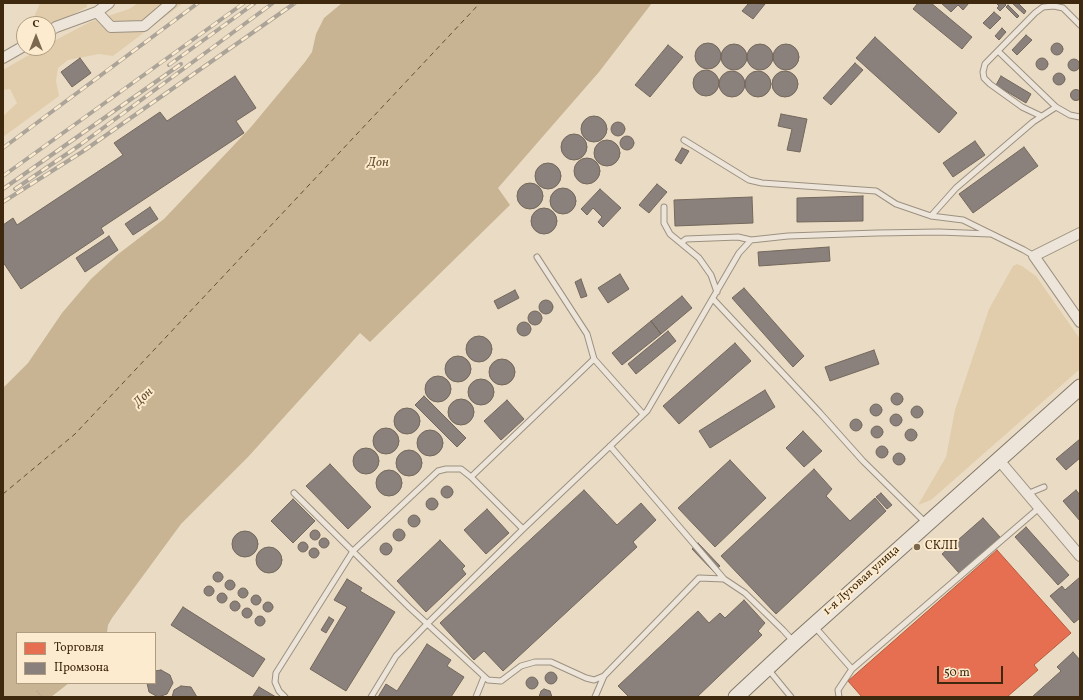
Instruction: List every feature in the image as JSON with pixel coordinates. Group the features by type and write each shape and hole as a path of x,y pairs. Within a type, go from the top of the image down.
{"main road":[{"name":"1-я Луговая улица","path":"736,697 813,625 1080,387"}],"street":[{"path":"56,27 97,12 109,3"},
{"path":"97,12 111,26 144,26 171,3"},
{"path":"3,58 16,51"},
{"path":"1080,233 1034,256 1080,322"},
{"path":"998,459 1080,556"}],"lane":[{"path":"1041,116 1022,107 984,78 983,72 985,64 1035,13 1043,7 1054,6 1063,8 1080,25"},
{"path":"998,51 1056,106 1070,115 1080,117"},
{"path":"931,216 956,188 1041,116 1056,106"},
{"path":"684,140 749,180 762,183 876,191 896,204 931,216 963,220 1034,256"},
{"path":"664,207 664,223 670,234 699,258 711,275 717,292"},
{"path":"682,243 686,239 738,238 751,240 788,236 877,233 939,232 990,234"},
{"path":"372,697 396,656 522,529 644,414 739,253 751,240"},
{"path":"537,257 587,334 594,359 644,414"},
{"path":"713,299 820,413 862,461 926,524"},
{"path":"471,477 594,359"},
{"path":"610,446 724,580 745,593 783,630 794,643"},
{"path":"284,697 279,691 275,682 276,673 353,551 438,471 446,469 460,469 471,477 522,529"},
{"path":"1027,494 1044,487"},
{"path":"294,493 427,624 488,680 501,681 521,666 535,662 551,662 586,678 594,680 604,676"},
{"path":"839,697 838,690 852,669 1039,508"},
{"path":"595,697 604,676 699,578 724,580"},
{"path":"813,625 852,669"},
{"path":"767,668 791,697"},
{"path":"476,697 484,677"}],"path":[{"path":"38,691 42,697"}],"shaded area":[{"path":"40,3 87,3 87,7 56,23 56,16 34,16"},
{"path":"138,3 183,3 113,56 99,54 68,60 58,68 56,81 59,96 3,137 3,116 17,103 10,89 3,90 3,70 27,56 56,56 56,40 90,22 129,9"},
{"path":"1017,264 1036,276 1080,339 1080,369 931,500 918,505 946,457 955,410 989,309 1013,266"}],"water":[{"name":"Дон","path":"342,3 652,3 599,72 498,188 510,205 370,342 360,333 248,457 181,524 112,618 108,625 107,632 16,632 16,684 68,684 51,697 3,697 3,388 28,363 62,313 91,279 117,255 164,219 251,127 312,52 316,34 324,18"}],"building: Торговля":[{"path":"997,550 1071,633 1034,665 1038,670 1007,697 862,697 848,681"}],"building: Промзона":[{"path":"749,3 765,4 753,19 742,11"},
{"path":"918,3 931,3 972,37 962,49 913,9"},
{"path":"941,3 969,3 963,10 958,5 951,12"},
{"path":"996,3 1004,3 1006,5 1000,11 997,8 999,6"},
{"path":"1012,3 1018,3 1026,11 1024,14"},
{"path":"1008,5 1019,16 1017,18 1006,7"},
{"path":"994,12 1001,18 990,29 983,23"},
{"path":"1002,28 1006,32 999,40 995,36"},
{"path":"1026,35 1032,40 1017,55 1012,50"},
{"path":"875,37 957,113 939,133 856,58"},
{"path":"708,43 717,47 721,56 717,65 708,69 699,65 695,56 699,47"},
{"path":"1059,43 1062,44 1062,54 1055,55 1052,54 1051,47 1052,44"},
{"path":"734,44 743,48 747,57 743,66 734,70 725,66 721,57 725,48"},
{"path":"760,44 769,48 773,57 769,66 760,70 751,66 747,57 751,48"},
{"path":"786,44 795,48 799,57 795,66 786,70 777,66 773,57 777,48"},
{"path":"668,45 683,57 650,97 635,85"},
{"path":"80,58 91,73 72,87 61,72"},
{"path":"1044,58 1047,59 1047,69 1040,70 1037,69 1036,62 1037,59"},
{"path":"1076,59 1079,60 1079,70 1072,71 1069,70 1068,63 1069,60"},
{"path":"855,63 863,70 831,105 823,98"},
{"path":"706,70 715,74 719,83 715,92 706,96 697,92 693,83 697,74"},
{"path":"732,71 741,75 745,84 741,93 732,97 723,93 719,84 723,75"},
{"path":"758,71 767,75 771,84 767,93 758,97 749,93 745,84 749,75"},
{"path":"785,71 794,75 798,84 794,93 785,97 776,93 772,84 776,75"},
{"path":"1061,73 1064,74 1064,84 1057,85 1054,84 1053,77 1054,74"},
{"path":"235,76 256,108 236,121 244,133 101,228 104,233 21,289 3,262 3,225 13,218 17,225 123,155 114,143 160,112 167,121"},
{"path":"1001,76 1031,94 1026,103 996,85"},
{"path":"1076,89 1080,91 1082,95 1080,99 1076,101 1072,99 1070,95 1072,91"},
{"path":"781,114 807,119 800,152 787,150 792,129 778,126"},
{"path":"594,116 603,120 607,129 603,138 594,142 585,138 581,129 585,120"},
{"path":"618,122 623,124 625,129 623,134 618,136 613,134 611,129 613,124"},
{"path":"574,134 583,138 587,147 583,156 574,160 565,156 561,147 565,138"},
{"path":"627,136 632,138 634,143 632,148 627,150 622,148 620,143 622,138"},
{"path":"607,140 616,144 620,153 616,162 607,166 598,162 594,153 598,144"},
{"path":"975,141 985,155 953,177 943,163"},
{"path":"1024,147 1038,166 973,213 959,194"},
{"path":"682,148 689,151 681,164 675,160"},
{"path":"587,158 596,162 600,171 596,180 587,184 578,180 574,171 578,162"},
{"path":"548,163 557,167 561,176 557,185 548,189 539,185 535,176 539,167"},
{"path":"530,183 539,187 543,196 539,205 530,209 521,205 517,196 521,187"},
{"path":"657,184 667,192 649,213 639,205"},
{"path":"563,188 572,192 576,201 572,210 563,214 554,210 550,201 554,192"},
{"path":"600,189 621,208 603,227 598,222 602,217 593,208 587,215 581,209"},
{"path":"863,196 863,221 797,222 797,198"},
{"path":"752,197 753,223 675,226 674,200"},
{"path":"150,207 158,219 133,235 125,224"},
{"path":"544,208 553,212 557,221 553,230 544,234 535,230 531,221 535,212"},
{"path":"109,236 118,250 85,272 76,258"},
{"path":"829,247 830,261 759,266 758,252"},
{"path":"620,274 629,289 608,303 598,288"},
{"path":"581,279 587,296 581,298 575,282"},
{"path":"744,288 804,356 793,367 732,298"},
{"path":"515,290 519,298 498,309 494,301"},
{"path":"682,296 692,308 661,334 651,321"},
{"path":"546,300 551,302 553,307 551,312 546,314 541,312 539,307 541,302"},
{"path":"535,311 540,313 542,318 540,323 535,325 530,323 528,318 530,313"},
{"path":"651,321 661,334 622,365 612,353"},
{"path":"524,322 529,324 531,329 529,334 524,336 519,334 517,329 519,324"},
{"path":"668,331 676,341 636,374 628,364"},
{"path":"479,336 488,340 492,349 488,358 479,362 470,358 466,349 470,340"},
{"path":"735,343 751,361 679,424 663,406"},
{"path":"874,350 879,364 830,381 825,367"},
{"path":"458,356 467,360 471,369 467,378 458,382 449,378 445,369 449,360"},
{"path":"502,359 511,363 515,372 511,381 502,385 493,381 489,372 493,363"},
{"path":"438,376 447,380 451,389 447,398 438,402 429,398 425,389 429,380"},
{"path":"481,379 490,383 494,392 490,401 481,405 472,401 468,392 472,383"},
{"path":"765,390 775,407 710,448 699,431"},
{"path":"899,393 902,394 902,404 895,405 892,404 891,397 892,394"},
{"path":"424,396 466,438 457,447 415,405"},
{"path":"461,399 470,403 474,412 470,421 461,425 452,421 448,412 452,403"},
{"path":"507,400 524,419 501,440 484,421"},
{"path":"878,404 881,405 881,415 874,416 871,415 870,408 871,405"},
{"path":"919,406 922,407 922,417 915,418 912,417 911,410 912,407"},
{"path":"407,408 416,412 420,421 416,430 407,434 398,430 394,421 398,412"},
{"path":"898,414 901,415 901,425 894,426 891,425 890,418 891,415"},
{"path":"858,419 861,420 861,430 854,431 851,430 850,423 851,420"},
{"path":"879,426 882,427 882,437 875,438 872,437 871,430 872,427"},
{"path":"386,428 395,432 399,441 395,450 386,454 377,450 373,441 377,432"},
{"path":"913,429 916,430 916,440 909,441 906,440 905,433 906,430"},
{"path":"430,430 439,434 443,443 439,452 430,456 421,452 417,443 421,434"},
{"path":"803,431 822,451 804,467 786,448"},
{"path":"1080,439 1080,458 1066,470 1056,459"},
{"path":"884,446 887,447 887,457 880,458 877,457 876,450 877,447"},
{"path":"366,448 375,452 379,461 375,470 366,474 357,470 353,461 357,452"},
{"path":"409,450 418,454 422,463 418,472 409,476 400,472 396,463 400,454"},
{"path":"901,453 904,454 904,464 897,465 894,464 893,457 894,454"},
{"path":"730,460 766,498 715,547 678,508"},
{"path":"330,464 371,507 348,529 306,486"},
{"path":"814,469 832,489 826,496 850,521 875,498 886,511 776,614 721,556"},
{"path":"389,470 398,474 402,483 398,492 389,496 380,492 376,483 380,474"},
{"path":"449,486 452,487 452,497 445,498 442,497 441,490 442,487"},
{"path":"584,490 617,525 641,503 656,520 633,542 637,547 503,671 484,651 474,660 440,623"},
{"path":"1076,490 1080,495 1080,521 1063,501"},
{"path":"881,493 892,505 887,509 876,497"},
{"path":"434,498 437,499 437,509 430,510 427,509 426,502 427,499"},
{"path":"293,499 315,521 293,543 271,521"},
{"path":"487,509 509,533 486,554 464,530"},
{"path":"416,515 419,516 419,526 412,527 409,526 408,519 409,516"},
{"path":"983,518 1000,537 959,573 942,554"},
{"path":"1026,527 1069,575 1058,585 1015,537"},
{"path":"401,529 404,530 404,540 397,541 394,540 393,533 394,530"},
{"path":"313,530 317,530 319,531 319,539 313,540 310,537 310,533"},
{"path":"245,531 254,535 258,544 254,553 245,557 236,553 232,544 236,535"},
{"path":"322,538 326,538 328,539 328,547 322,548 319,545 319,541"},
{"path":"440,540 465,566 462,569 466,574 426,612 397,581"},
{"path":"301,542 305,542 307,543 307,551 301,552 298,549 298,545"},
{"path":"388,543 391,544 391,554 384,555 381,554 380,547 381,544"},
{"path":"698,543 720,566 714,572 692,549"},
{"path":"269,547 278,551 282,560 278,569 269,573 260,569 256,560 260,551"},
{"path":"312,548 316,548 318,549 318,557 312,558 309,555 309,551"},
{"path":"216,572 220,572 222,573 222,581 216,582 213,579 213,575"},
{"path":"1080,577 1080,618 1074,623 1050,596 1062,586 1065,590"},
{"path":"347,579 362,588 360,591 395,612 346,691 310,669 347,607 334,600"},
{"path":"228,580 232,580 234,581 234,589 228,590 225,587 225,583"},
{"path":"207,586 211,586 213,587 213,595 207,596 204,593 204,589"},
{"path":"241,588 245,588 247,589 247,597 241,598 238,595 238,591"},
{"path":"220,593 224,593 226,594 226,602 220,603 217,600 217,596"},
{"path":"254,595 258,595 260,596 260,604 254,605 251,602 251,598"},
{"path":"744,600 765,623 758,631 762,635 697,697 629,697 618,686 698,611 709,623 720,613 725,618"},
{"path":"233,601 237,601 239,602 239,610 233,611 230,608 230,604"},
{"path":"266,602 270,602 272,603 272,611 266,612 263,609 263,605"},
{"path":"183,607 265,659 253,677 171,625"},
{"path":"245,608 249,608 251,609 251,617 245,618 242,615 242,611"},
{"path":"258,616 262,616 264,617 264,625 258,626 255,623 255,619"},
{"path":"329,617 334,620 326,633 321,630"},
{"path":"427,644 451,660 447,666 464,677 451,697 378,697 386,684 397,691"},
{"path":"1073,652 1080,660 1080,697 1032,697 1061,671 1057,667"},
{"path":"161,670 170,675 173,683 167,694 158,697 149,692 147,684 156,684 156,671"},
{"path":"553,672 556,673 556,683 549,684 546,683 545,676 546,673"},
{"path":"534,677 537,678 537,688 530,689 527,688 526,681 527,678"},
{"path":"181,686 191,687 197,697 172,697 174,690"},
{"path":"259,687 276,697 253,696"},
{"path":"544,689 550,691 552,697 539,697 541,691"}],"ferry route":[{"path":"3,494 75,434 480,3"}],"railway":[{"path":"3,148 198,3"},
{"path":"3,176 244,3"},
{"path":"169,65 255,3"},
{"path":"15,189 80,145 273,3"},
{"path":"3,202 82,152 295,3"},
{"path":"3,189 181,64"}],"place":[{"name":"СКЛП","path":"917,547"}]}
